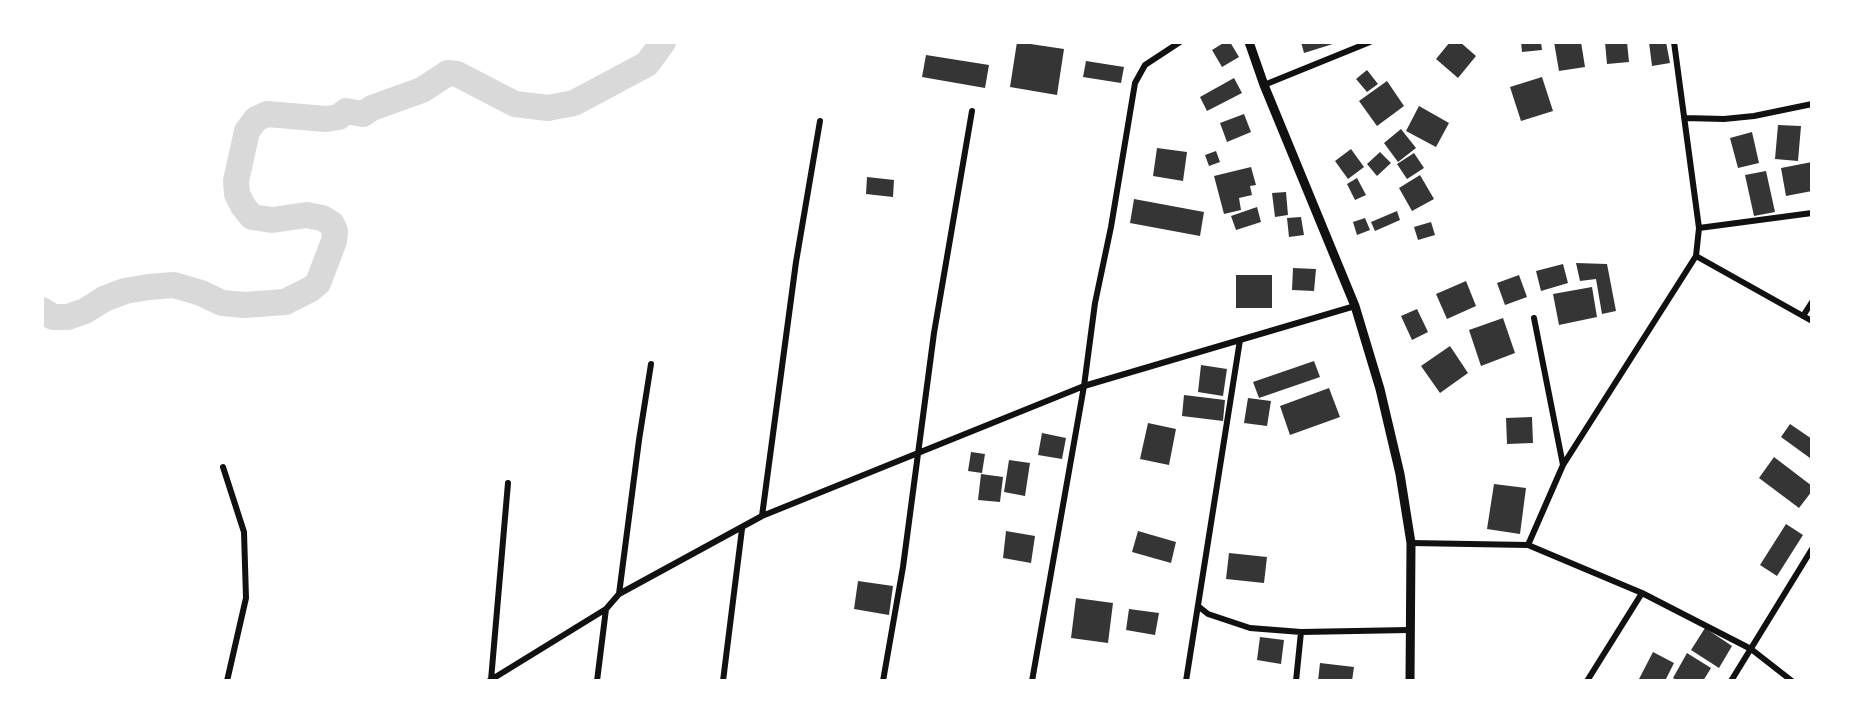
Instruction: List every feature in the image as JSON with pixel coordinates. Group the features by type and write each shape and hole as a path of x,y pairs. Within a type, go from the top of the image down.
{"main road":[{"path":"1249,42 1264,85 1355,306 1380,389 1400,474 1410,543 1410,681"}],"street":[{"path":"1032,681 1135,83 1145,65 1170,46 1180,42"},
{"path":"1264,85 1370,42"},
{"path":"1528,545 1563,465 1696,256 1699,228 1674,42"},
{"path":"1685,118 1724,119 1754,116 1812,104"},
{"path":"883,681 903,568 948,242 972,111"},
{"path":"762,516 796,262 820,121"},
{"path":"1699,228 1812,212"},
{"path":"1696,256 1812,321"},
{"path":"1803,316 1812,302"},
{"path":"490,680 606,609 619,594 762,516 1084,386 1355,306"},
{"path":"1534,318 1563,465"},
{"path":"1186,681 1240,340"},
{"path":"619,594 651,364"},
{"path":"223,467 244,532 246,598 227,681"},
{"path":"490,680 508,483"},
{"path":"723,681 742,529"},
{"path":"1410,543 1528,545 1642,593 1751,649 1792,681"},
{"path":"1731,681 1812,549"},
{"path":"1587,681 1642,593"},
{"path":"1198,606 1208,614 1250,628 1301,632 1409,630"},
{"path":"597,681 606,609"},
{"path":"1296,681 1301,632"}],"building":[{"path":"1017,42 1064,49 1057,95 1010,87"},
{"path":"1230,42 1239,57 1222,67 1212,50"},
{"path":"1301,42 1336,42 1336,43 1304,53"},
{"path":"1450,42 1460,42 1476,56 1458,78 1436,59"},
{"path":"1521,42 1541,42 1542,50 1522,52"},
{"path":"1554,42 1581,42 1585,67 1559,71"},
{"path":"1605,42 1627,42 1629,62 1607,64"},
{"path":"1649,42 1666,42 1670,63 1652,66"},
{"path":"926,55 989,65 985,88 922,77"},
{"path":"1086,61 1124,67 1121,83 1083,77"},
{"path":"1367,70 1378,84 1367,92 1356,79"},
{"path":"1542,77 1553,111 1521,121 1510,87"},
{"path":"1234,78 1242,93 1207,111 1200,97"},
{"path":"1387,81 1404,106 1377,126 1359,101"},
{"path":"1419,106 1449,123 1436,147 1406,131"},
{"path":"1244,114 1251,132 1227,142 1220,123"},
{"path":"1778,125 1801,126 1798,161 1775,159"},
{"path":"1401,129 1416,148 1398,162 1384,143"},
{"path":"1752,132 1759,163 1738,168 1730,138"},
{"path":"1157,148 1187,152 1183,181 1153,176"},
{"path":"1351,149 1364,167 1348,179 1335,161"},
{"path":"1216,151 1220,162 1209,166 1205,155"},
{"path":"1380,152 1391,163 1377,176 1367,164"},
{"path":"1414,153 1424,168 1407,179 1397,164"},
{"path":"1812,162 1812,191 1786,196 1781,168"},
{"path":"1251,167 1256,185 1250,186 1252,195 1239,198 1241,210 1224,214 1214,176"},
{"path":"1766,171 1775,212 1754,216 1745,175"},
{"path":"1420,175 1434,199 1412,211 1399,188"},
{"path":"867,177 894,180 893,197 866,194"},
{"path":"1357,178 1366,195 1355,200 1347,184"},
{"path":"1286,192 1288,215 1275,217 1272,193"},
{"path":"1134,199 1204,212 1200,236 1130,223"},
{"path":"1257,207 1261,222 1236,230 1231,216"},
{"path":"1397,211 1400,220 1375,231 1371,222"},
{"path":"1301,217 1304,235 1289,237 1287,218"},
{"path":"1365,218 1370,230 1357,235 1353,222"},
{"path":"1431,222 1435,235 1418,240 1414,227"},
{"path":"1576,263 1607,264 1616,311 1602,314 1596,279 1580,281"},
{"path":"1563,264 1568,283 1541,291 1536,271"},
{"path":"1293,268 1316,269 1314,291 1292,290"},
{"path":"1236,275 1272,275 1272,308 1236,308"},
{"path":"1519,275 1527,297 1505,305 1497,283"},
{"path":"1466,281 1476,306 1447,319 1436,294"},
{"path":"1592,287 1597,317 1559,325 1553,294"},
{"path":"1417,309 1428,332 1412,340 1401,316"},
{"path":"1503,318 1515,353 1481,366 1469,330"},
{"path":"1450,346 1468,373 1440,393 1421,366"},
{"path":"1314,361 1320,377 1259,398 1253,382"},
{"path":"1201,365 1227,369 1223,396 1198,392"},
{"path":"1329,388 1340,417 1290,435 1280,406"},
{"path":"1184,395 1225,400 1223,421 1182,416"},
{"path":"1248,398 1271,401 1267,426 1244,423"},
{"path":"1532,417 1533,443 1507,444 1506,418"},
{"path":"1148,423 1176,429 1169,465 1140,459"},
{"path":"1790,424 1812,439 1810,458 1781,437"},
{"path":"1042,433 1066,438 1062,459 1038,455"},
{"path":"971,452 985,454 982,473 968,471"},
{"path":"1774,457 1812,486 1812,491 1799,508 1759,478"},
{"path":"1009,460 1030,463 1025,496 1004,492"},
{"path":"981,474 1003,477 1000,502 978,500"},
{"path":"1494,484 1526,488 1520,534 1487,529"},
{"path":"1786,524 1803,535 1777,576 1760,565"},
{"path":"1006,531 1035,536 1031,563 1003,558"},
{"path":"1138,531 1176,542 1171,563 1132,552"},
{"path":"1229,553 1267,557 1264,583 1226,579"},
{"path":"858,581 893,586 889,615 854,609"},
{"path":"1076,598 1113,603 1108,643 1071,638"},
{"path":"1129,609 1159,613 1155,635 1126,630"},
{"path":"1705,628 1732,646 1719,668 1691,650"},
{"path":"1260,637 1284,640 1281,664 1257,660"},
{"path":"1653,652 1674,663 1665,681 1638,681"},
{"path":"1687,653 1711,668 1703,681 1678,681 1673,678"},
{"path":"1320,663 1354,667 1352,681 1318,681"}],"waterway":[{"path":"42,310 53,317 68,317 125,291 174,285 222,303 245,305 285,302 318,283 334,241 335,231 332,224 322,218 307,215 272,220 252,217 237,194 236,181 247,131 256,119 267,114 326,119 339,117 346,111 363,114 372,108 422,90 448,73 457,74 515,104 548,108 574,103 647,64 663,42"}]}
